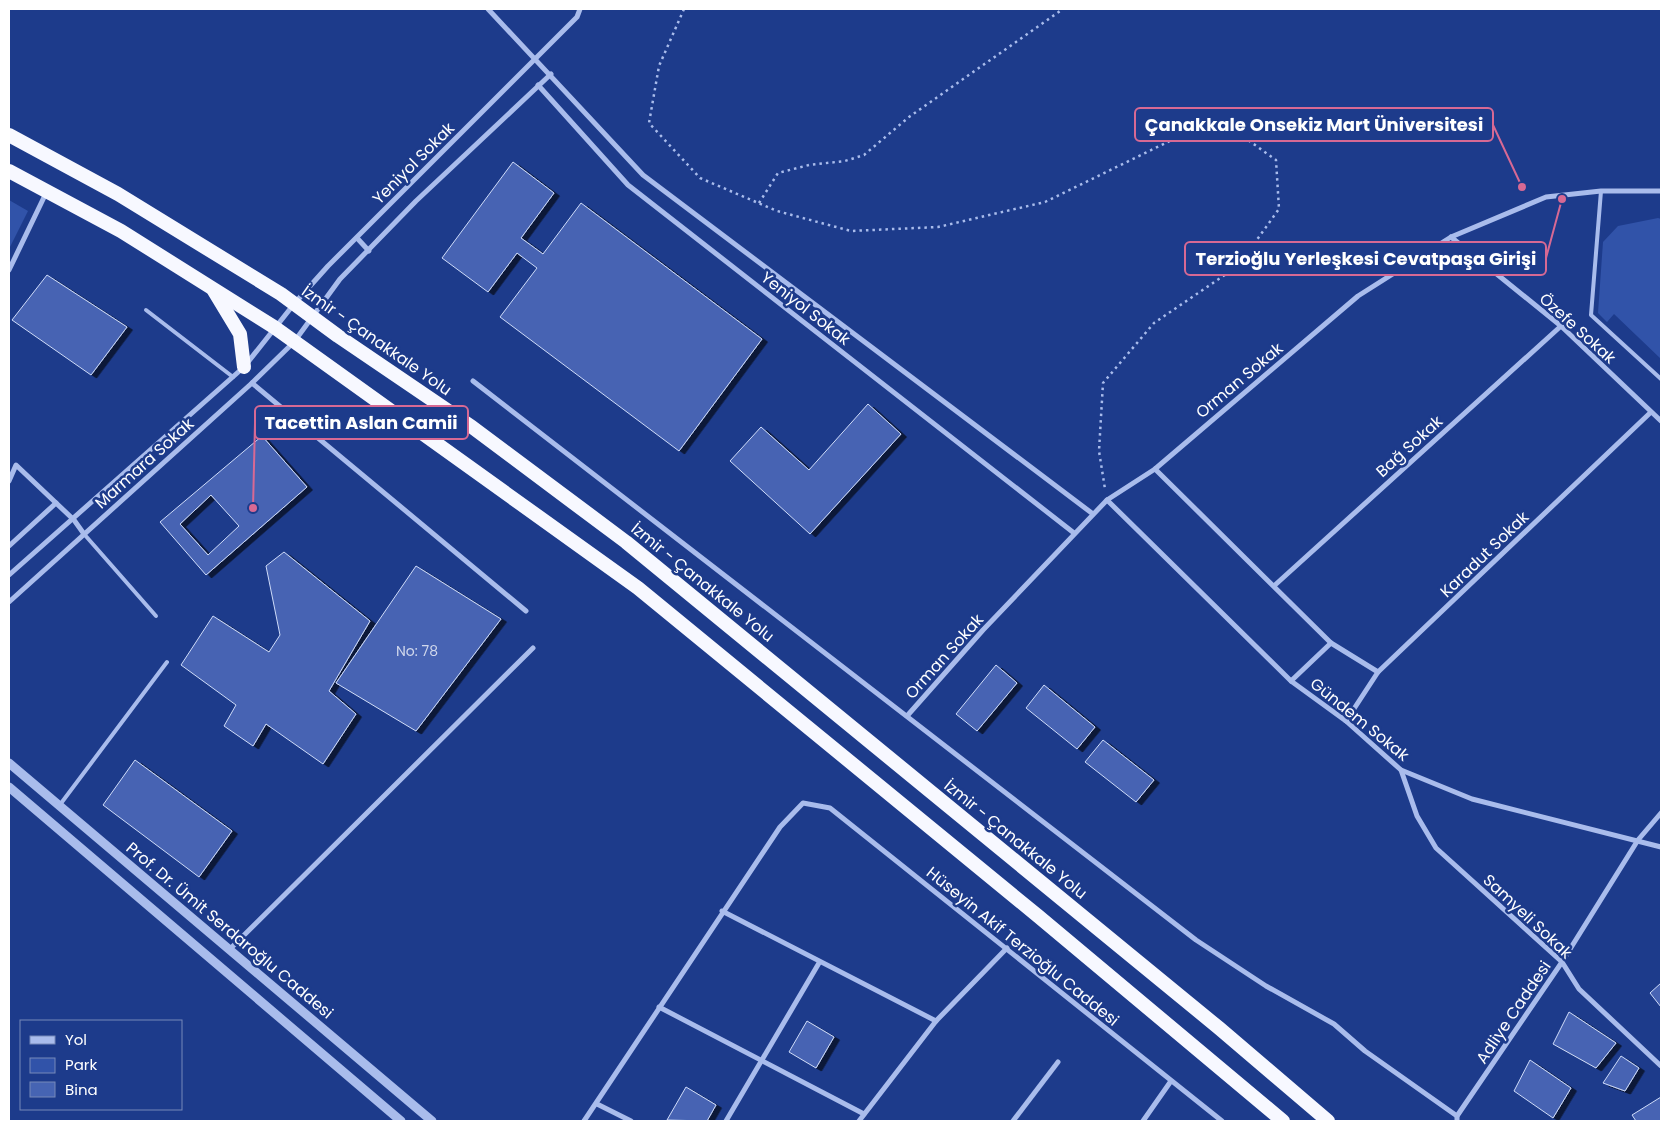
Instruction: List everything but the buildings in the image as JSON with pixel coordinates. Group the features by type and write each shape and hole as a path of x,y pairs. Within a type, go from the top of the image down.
{"highway":[{"name":"İzmir - Çanakkale Yolu","path":"9,135 118,194 294,304 472,427 626,542 1219,1028 1328,1121"},
{"path":"9,172 121,231 274,327 638,588 1038,916 1283,1121"},
{"path":"211,287 240,334 244,367"}],"street":[{"path":"488,9 534,58 571,23 580,9"},
{"name":"Yeniyol Sokak","path":"274,327 328,266 534,58 551,74 643,175 1093,514"},
{"name":"Yeniyol Sokak","path":"294,342 340,280 416,201 551,74"},
{"name":"Yeniyol Sokak","path":"538,85 628,185 1074,533"},
{"path":"9,270 47,191"},
{"name":"Orman Sokak","path":"907,716 1074,533 1107,500 1155,469 1358,296 1451,237 1546,197 1601,191 1661,191"},
{"name":"Özefe Sokak","path":"1451,237 1561,326 1661,422"},
{"path":"357,238 369,251"},
{"name":"Bağ Sokak","path":"1275,584 1561,326"},
{"name":"Marmara Sokak","path":"9,574 74,520 244,367 274,327"},
{"name":"Marmara Sokak","path":"9,602 252,383 294,342"},
{"path":"473,381 1196,940 1266,986 1334,1024 1365,1051 1457,1119"},
{"path":"252,383 526,611"},
{"name":"Karadut Sokak","path":"1346,721 1378,672 1650,413"},
{"path":"9,481 16,465 74,520 84,534"},
{"path":"1155,469 1275,584 1332,643 1378,672"},
{"name":"Gündem Sokak","path":"1107,500 1291,681 1346,721 1401,770 1472,799 1661,847"},
{"path":"9,546 56,503"},
{"path":"1291,681 1332,643"},
{"path":"230,948 533,648"},
{"name":"Prof. Dr. Ümit Serdaroğlu Caddesi","path":"9,763 230,948 432,1121"},
{"name":"Samyeli Sokak","path":"1401,770 1417,816 1436,848 1562,962 1579,989 1661,1066"},
{"name":"Prof. Dr. Ümit Serdaroğlu Caddesi","path":"9,787 401,1121"},
{"name":"Hüseyin Akif Terzioğlu Caddesi","path":"722,911 780,827 803,803 830,808 1222,1121"},
{"name":"Adliye Caddesi","path":"1457,1119 1562,962 1638,840 1661,813"},
{"path":"584,1121 597,1104 722,911 819,963 936,1021"},
{"path":"860,1121 936,1021 1007,948"},
{"path":"726,1121 819,963"},
{"path":"659,1007 864,1114"},
{"path":"1013,1121 1058,1062"},
{"path":"1143,1121 1171,1081"},
{"path":"597,1104 630,1121"}],"lane":[{"path":"1601,191 1591,315 1661,379"},
{"path":"146,310 233,377"},
{"path":"84,534 156,616"},
{"path":"59,806 167,662"}],"path":[{"path":"684,9 659,66 650,123 700,178 777,211 851,231 938,227 1045,202 1184,134 1241,136 1276,160 1279,209 1238,266 1154,323 1103,383 1099,451 1107,500"},
{"path":"759,203 778,173 809,165 845,161 864,155 909,117 1062,9"}],"green space":[{"path":"9,200 28,211 9,249"},
{"path":"1661,219 1661,359 1614,314 1607,322 1598,313 1603,242 1618,226"}],"place":[{"name":"Çanakkale Onsekiz Mart Üniversitesi","path":"1522,187"},
{"name":"Terzioğlu Yerleşkesi Cevatpaşa Girişi","path":"1562,199"},
{"name":"Tacettin Aslan Camii","path":"253,508"}]}
